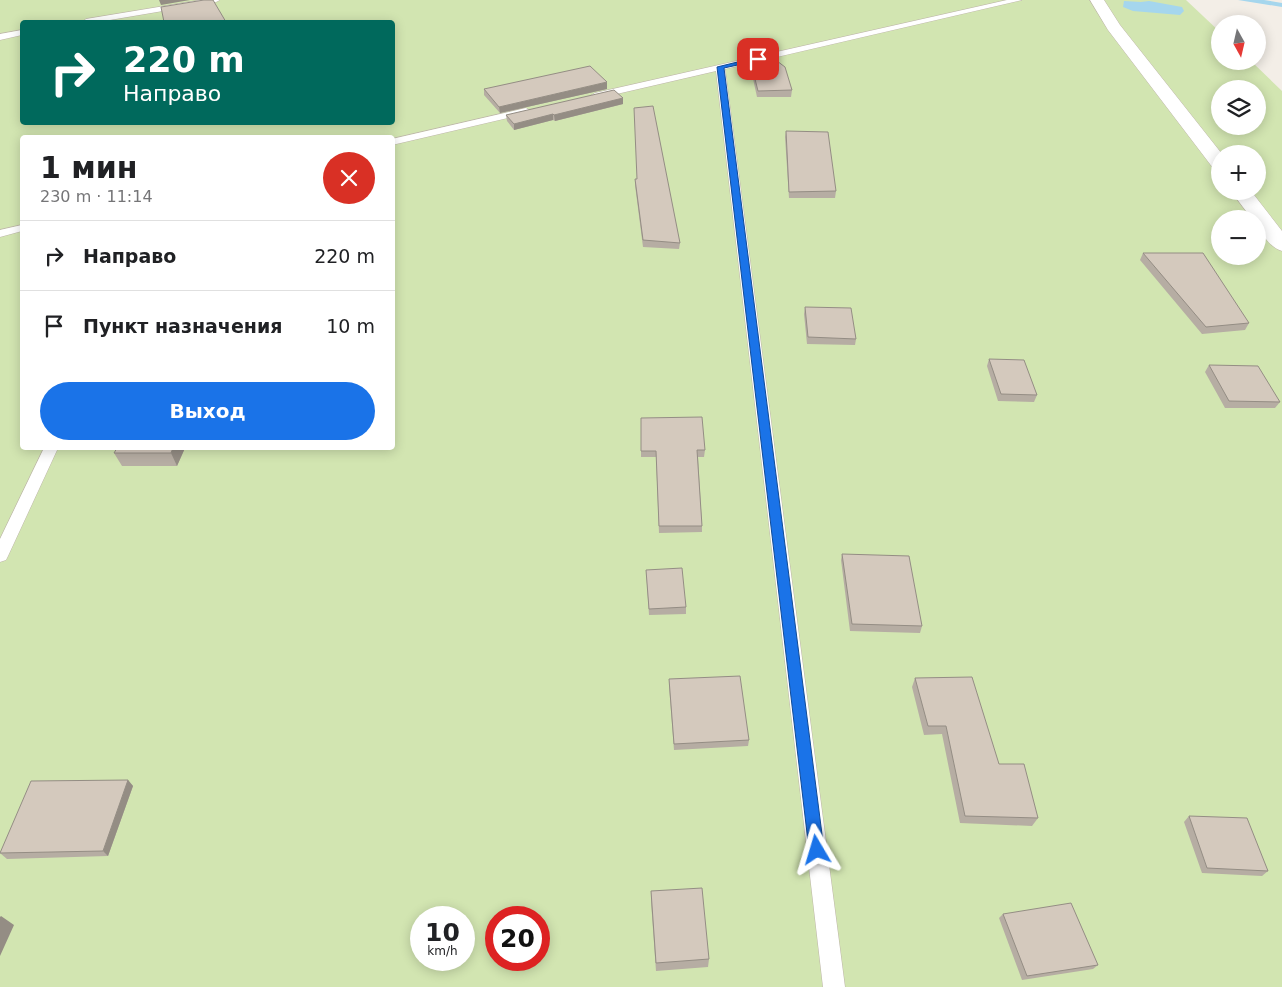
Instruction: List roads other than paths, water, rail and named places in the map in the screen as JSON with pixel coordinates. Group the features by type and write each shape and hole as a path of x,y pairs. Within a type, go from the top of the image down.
{"street":[{"path":"1097,0 1114,28 1211,152"},
{"path":"1248,200 1282,245"}],"lane":[{"path":"98,20 216,0"},
{"path":"585,98 1018,0"},
{"path":"0,37 20,33"},
{"path":"720,67 834,987"},
{"path":"395,141 537,109"},
{"path":"0,234 20,229"},
{"path":"0,556 50,450"}],"water":[{"path":"1124,1 1149,1 1182,7 1184,11 1180,15 1133,11 1123,7"}],"waterway":[{"path":"1241,0 1261,3"},
{"path":"1253,0 1282,5"}]}
